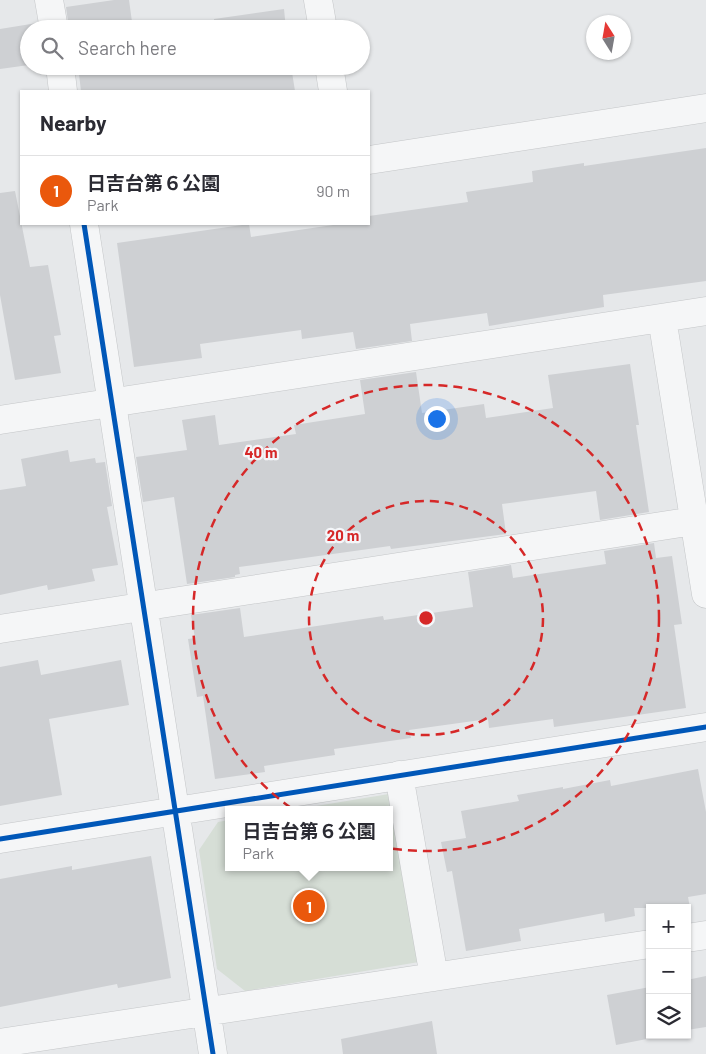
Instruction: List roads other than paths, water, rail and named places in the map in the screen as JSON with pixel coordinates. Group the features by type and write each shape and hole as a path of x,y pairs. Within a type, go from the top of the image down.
{"street":[{"path":"49,0 52,20"},
{"path":"318,0 321,20"},
{"path":"61,75 64,90"},
{"path":"330,75 333,90"},
{"path":"370,160 706,108"},
{"path":"84,225 213,1054"},
{"path":"0,420 706,311"},
{"path":"662,318 706,594"},
{"path":"0,630 694,521"},
{"path":"0,839 706,727"},
{"path":"399,775 434,977"},
{"path":"691,937 706,935"},
{"path":"0,1043 646,945"}],"place":[{"name":"日吉台第６公園","path":"309,906"}]}
